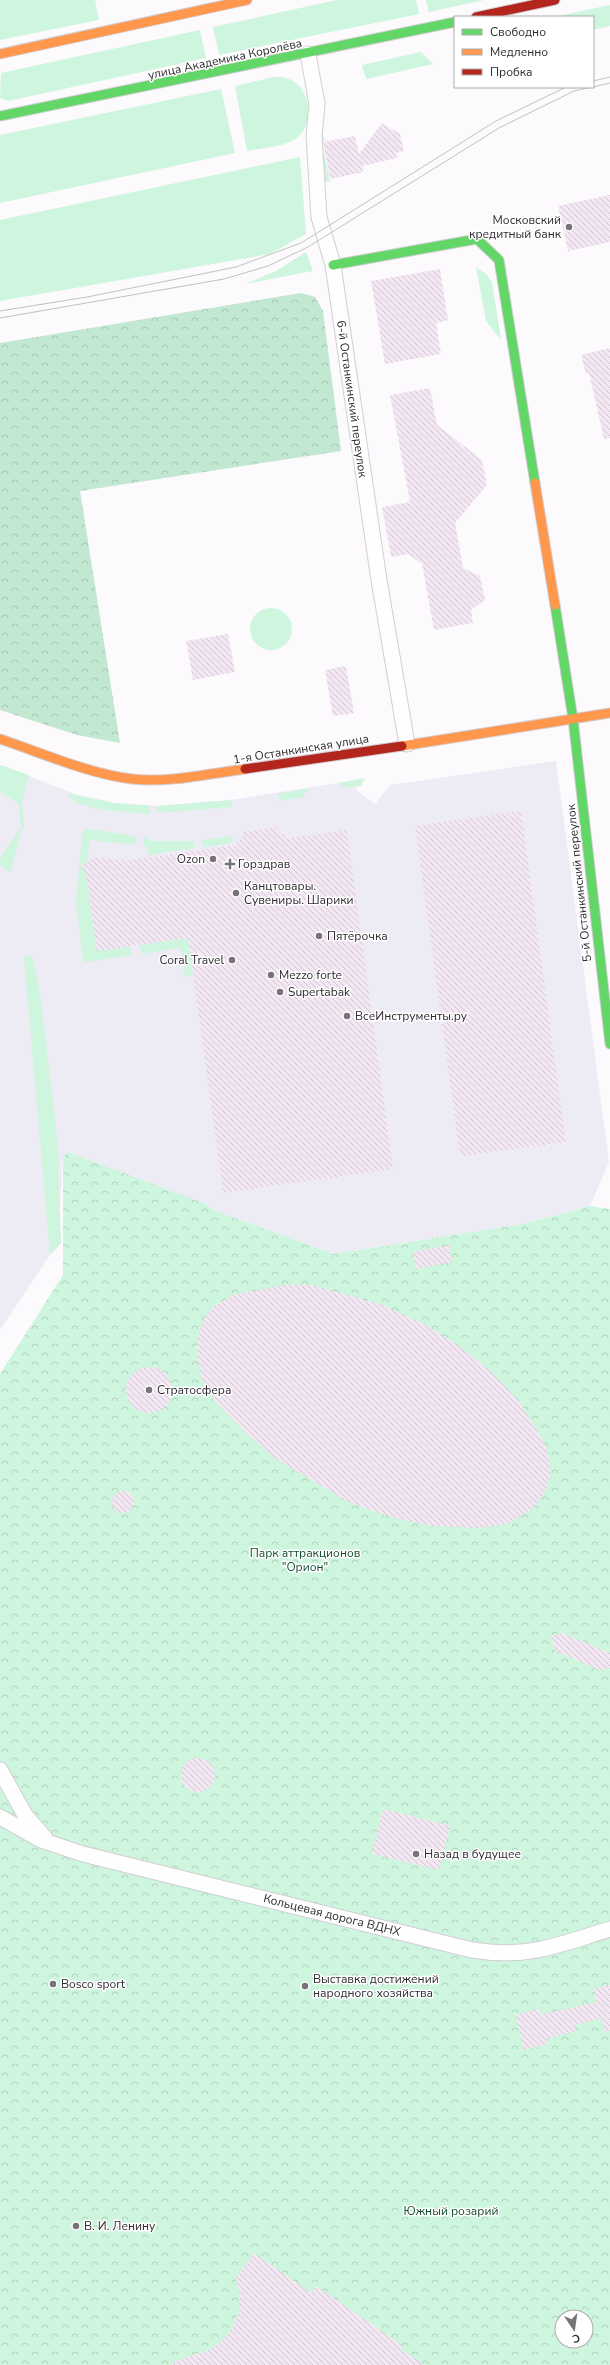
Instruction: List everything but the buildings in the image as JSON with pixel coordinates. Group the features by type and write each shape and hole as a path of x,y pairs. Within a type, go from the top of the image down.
{"street":[{"path":"208,8 228,0"},
{"path":"0,54 247,0"},
{"path":"481,16 555,0"},
{"name":"улица Академика Королёва","path":"0,116 308,54 454,22"},
{"name":"6-й Останкинский переулок","path":"308,54 317,104 314,136 319,217 333,265 379,580 407,744"},
{"name":"5-й Останкинский переулок","path":"333,265 477,239 498,260 572,719 610,1044"},
{"name":"1-я Останкинская улица","path":"0,739 103,773 132,778 160,780 318,760 407,744 610,713"},
{"name":"Кольцевая дорога ВДНХ","path":"0,1770 29,1822 54,1845"},
{"name":"Кольцевая дорога ВДНХ","path":"0,1818 30,1835 54,1845 84,1854 472,1950 491,1953 520,1954 542,1950 610,1929"}],"shaded area":[{"path":"556,761 609,1162 590,1206 523,1224 334,1254 213,1210 206,1204 63,1157 59,1224 61,1243 50,1255 0,1330 0,765 77,795 114,803 161,806 231,800 338,783 345,788 356,787 357,791 375,804 390,785"}],"green space":[{"path":"0,0 98,0 95,1 99,20 0,40"},
{"path":"337,0 416,0 419,14 219,55 213,27"},
{"path":"426,0 484,0 429,12"},
{"path":"610,5 610,26 594,30 594,16 559,16"},
{"path":"200,30 206,58 8,101 0,98 1,73"},
{"path":"421,52 433,64 366,79 362,65"},
{"path":"274,77 289,79 296,83 302,90 306,97 308,106 307,123 298,137 287,143 247,151 235,86"},
{"path":"221,89 235,153 0,203 0,135"},
{"path":"321,129 325,141 322,142 330,182 324,181"},
{"path":"300,157 306,234 270,254 0,301 0,220"},
{"path":"306,252 313,271 245,284 276,271"},
{"path":"476,267 486,274 492,282 501,340 486,321"},
{"path":"301,293 315,297 323,311 341,451 80,491 120,743 77,735 0,710 0,343"},
{"path":"267,608 275,608 286,614 292,625 292,633 286,644 275,650 267,650 256,644 250,633 250,625 256,614"},
{"path":"0,765 29,775 22,802 24,827 18,835 20,837 10,872 0,865 0,859 21,827 19,804 0,792"},
{"path":"365,778 361,786 345,788 338,783"},
{"path":"308,788 303,797 280,801 278,794"},
{"path":"68,793 114,803 150,806 150,814 89,807 72,800"},
{"path":"231,800 232,807 157,813 157,806"},
{"path":"88,829 136,836 135,845 90,840 87,864 82,866 86,871 97,951 130,946 132,955 86,962 83,959 76,903 82,834 84,830"},
{"path":"232,836 233,843 203,847 202,840"},
{"path":"144,837 152,841 194,841 195,848 147,855 148,847 143,846"},
{"path":"188,938 193,976 182,977 185,973 182,951 178,948 141,954 140,945"},
{"path":"26,956 30,956 33,959 40,992 58,1145 61,1243 50,1255 24,958"},
{"name":"Выставка достижений народного хозяйства","path":"68,1152 206,1204 213,1210 334,1254 523,1224 590,1206 610,1209 610,2365 0,2365 0,1374 63,1275 63,1157"}],"tram line":[{"path":"594,81 610,77"},
{"path":"594,87 610,83"},
{"path":"0,311 87,297 236,267 301,243 496,121 564,88"},
{"path":"0,318 224,279 268,266 308,247 499,128 574,91 588,88"}],"traffic: fast":[{"path":"0,116 454,22"},
{"path":"333,265 477,239 499,260 535,483"},
{"path":"555,605 573,719 610,1044"}],"traffic: slow":[{"path":"0,54 247,0"},
{"path":"535,483 555,605"},
{"path":"402,746 610,713"},
{"path":"0,739 82,768 99,773 132,779 174,779 245,769"}],"traffic: jam":[{"path":"481,16 555,0"},
{"path":"245,769 402,746"}],"place":[{"name":"Московский кредитный банк","path":"569,227"},
{"name":"Ozon","path":"213,859"},
{"name":"Горздрав","path":"230,864"},
{"name":"Канцтовары. Сувениры. Шарики","path":"236,893"},
{"name":"Пятёрочка","path":"319,936"},
{"name":"Coral Travel","path":"232,960"},
{"name":"Mezzo forte","path":"271,975"},
{"name":"Supertabak","path":"280,992"},
{"name":"ВсеИнструменты.ру","path":"347,1016"},
{"name":"Стратосфера","path":"149,1390"},
{"name":"Назад в будущее","path":"416,1854"},
{"name":"Bosco sport","path":"53,1984"},
{"name":"Выставка достижений народного хозяйства","path":"305,1986"},
{"name":"В. И. Ленину","path":"76,2226"}],"park label":[{"name":"Парк аттракционов \"Орион\"","path":"305,1560"},
{"name":"Южный розарий","path":"451,2211"}]}
